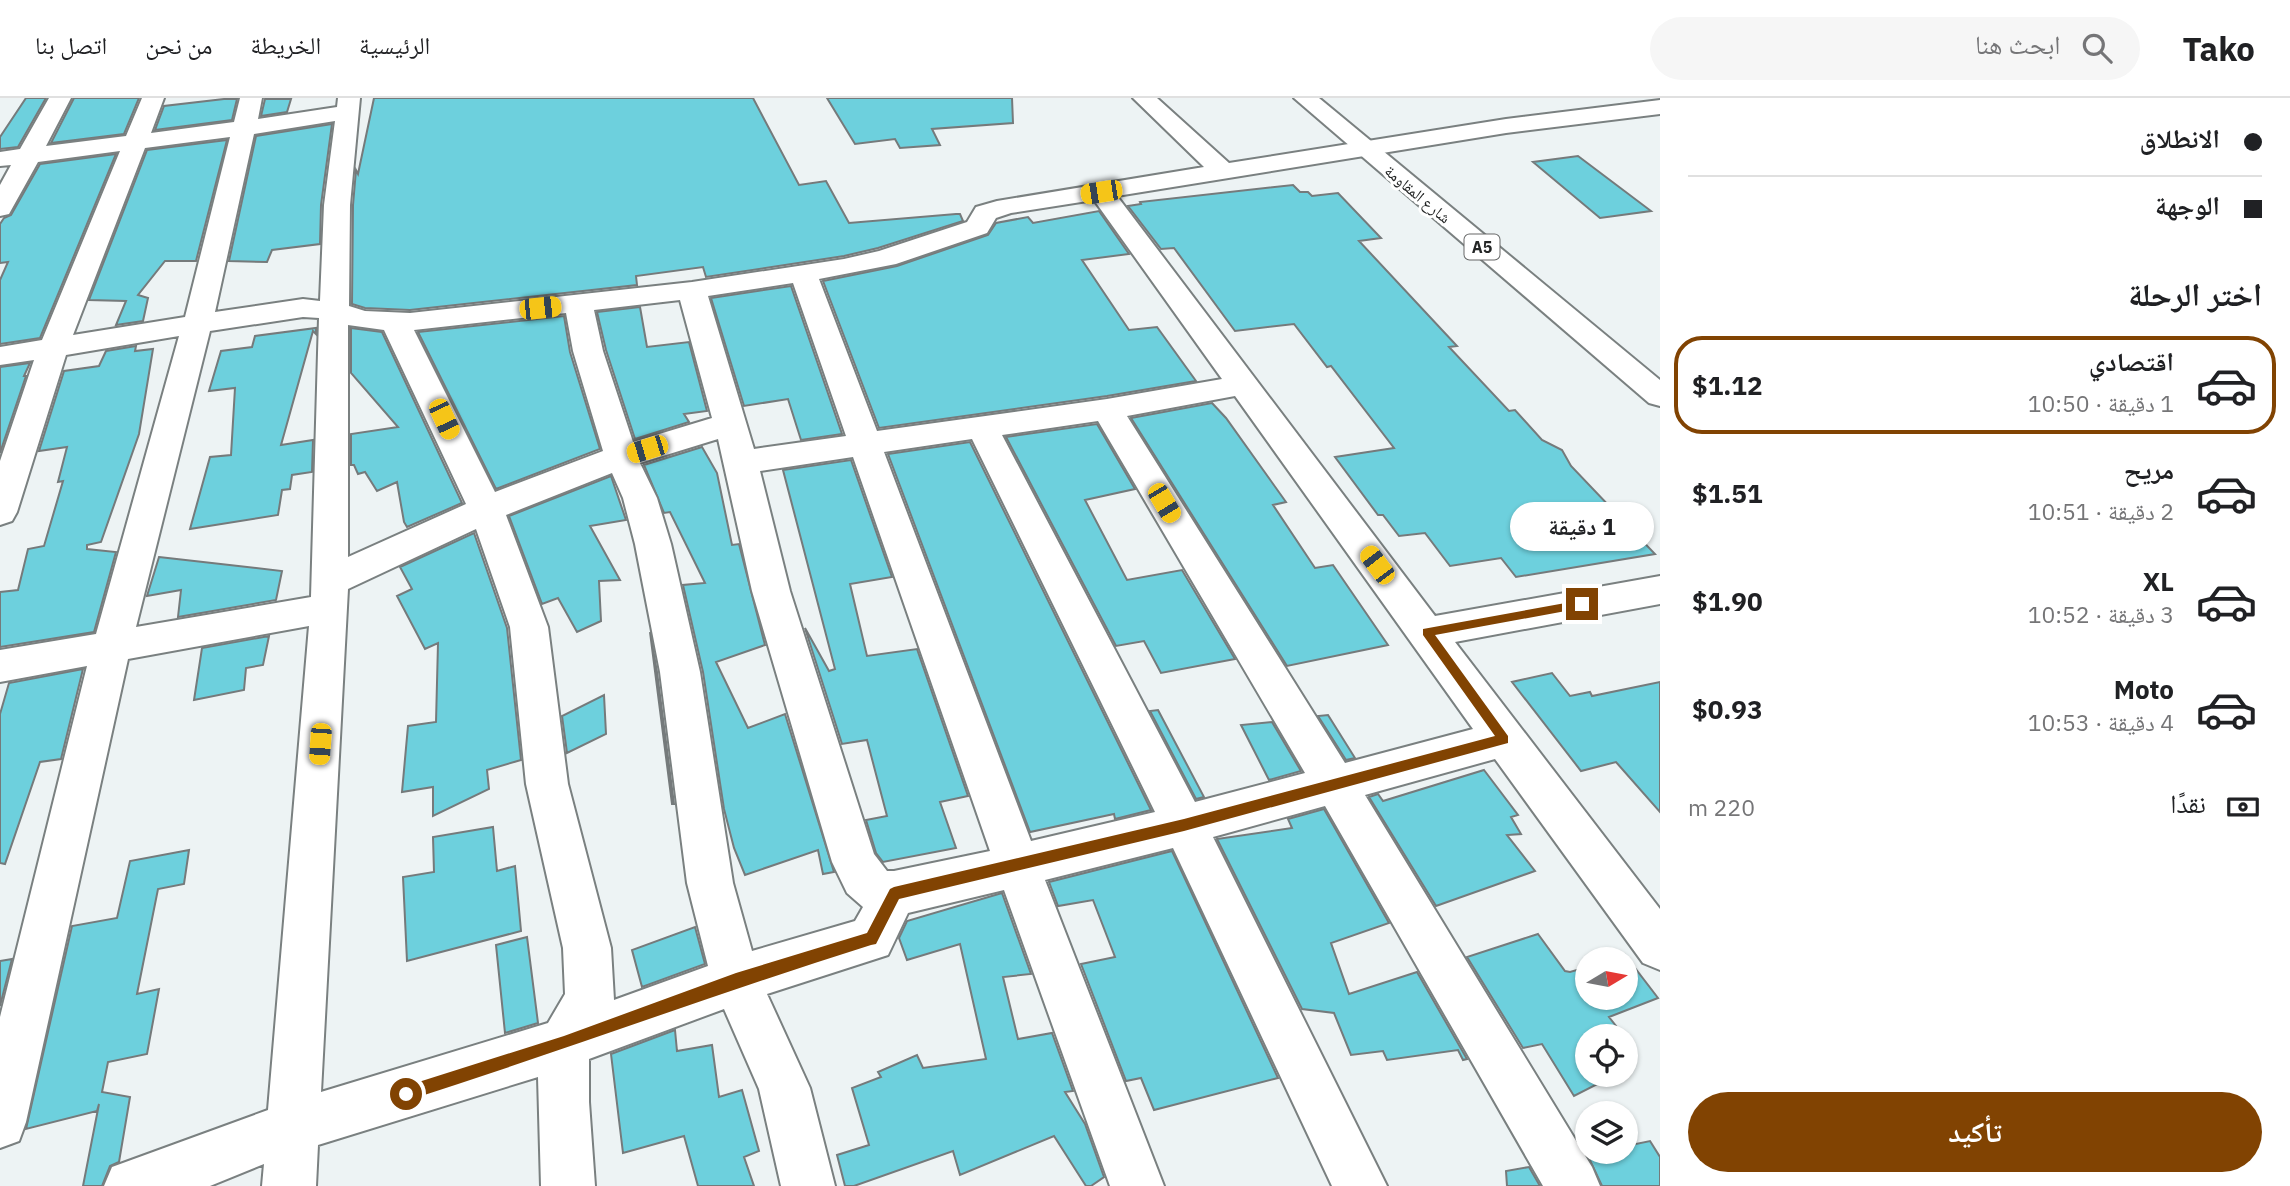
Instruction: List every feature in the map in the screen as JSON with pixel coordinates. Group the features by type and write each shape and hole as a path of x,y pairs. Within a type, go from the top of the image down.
{"main road":[{"path":"0,208 60,98"},
{"path":"0,512 54,346 153,98"},
{"path":"0,1122 111,649 198,322 251,98"},
{"path":"1144,98 1224,172"},
{"name":"شارع المقاومة","path":"1305,98 1660,396"},
{"path":"0,159 245,128 348,105 337,205 329,594 289,1186"},
{"path":"0,356 198,322 303,308 334,311 363,320 395,323 578,303 803,273 886,258 927,246 978,227 985,213 1006,206 1506,126 1660,107"},
{"path":"1101,192 1660,947"},
{"path":"803,273 1090,1065 1137,1186"},
{"path":"692,289 741,462 771,591 854,862 863,878 877,891 894,893 1184,825 1504,739"},
{"path":"578,303 588,351 621,457 640,498 653,544 680,672 710,883 736,980 784,1088 808,1186"},
{"path":"395,323 424,377 486,509 528,627 547,783 587,948 590,999 564,1043 568,1186"},
{"path":"741,462 1107,409 1243,385"},
{"path":"1107,409 1335,783 1573,1186"},
{"path":"0,666 111,649 329,594 486,509 621,457 729,424"},
{"path":"982,427 1184,825 1360,1186"},
{"path":"1427,632 1660,590"},
{"path":"131,1186 217,1157 293,1126 428,1087 564,1043 736,980 871,939 894,893"}],"building":[{"path":"26,98 46,98 18,147 0,149 0,137"},
{"path":"74,98 139,98 124,134 51,143"},
{"path":"374,98 753,98 799,185 826,181 849,223 956,214 960,214 963,221 844,256 706,277 703,267 636,276 637,285 410,310 365,308 352,304 353,205 356,170 358,174"},
{"path":"827,98 1012,98 1013,123 932,129 940,145 900,148 895,139 855,144"},
{"path":"237,99 232,120 155,130 164,106"},
{"path":"265,99 291,99 287,112 261,116"},
{"path":"332,124 321,205 320,244 272,250 267,262 229,261 256,136"},
{"path":"227,140 196,261 165,261 138,295 148,298 143,321 116,325 126,301 89,300 147,150"},
{"path":"116,154 40,338 0,344 0,280 8,262 0,263 0,224 4,218 11,215 40,164"},
{"path":"1578,156 1651,211 1600,218 1533,162"},
{"path":"1293,185 1300,192 1308,192 1312,196 1338,193 1381,238 1359,241 1457,346 1449,347 1509,411 1515,410 1542,440 1562,450 1571,466 1655,554 1516,577 1501,558 1450,566 1425,533 1399,536 1383,515 1378,515 1335,457 1394,448 1331,366 1327,367 1294,324 1235,331 1174,248 1161,249 1128,206 1141,204 1140,202"},
{"path":"1099,211 1129,254 1082,260 1129,330 1157,327 1196,381 879,428 823,281 897,266 988,235 996,223 1028,217 1033,223"},
{"path":"791,286 842,434 801,440 788,399 744,406 711,298"},
{"path":"640,307 647,347 689,342 707,411 684,414 689,422 635,439 606,350 597,312"},
{"path":"564,316 570,352 600,449 496,489 418,332"},
{"path":"316,328 281,445 313,440 312,472 292,475 290,489 282,490 278,515 190,529 210,457 231,455 235,388 209,391 221,351 252,347 255,336"},
{"path":"351,328 382,332 462,503 407,527 397,482 377,491 365,472 358,474 354,465 351,465 351,434 398,427 351,373"},
{"path":"136,346 135,351 153,349 139,434 101,542 87,545 87,549 116,552 94,632 0,647 0,592 18,590 28,549 44,546 63,481 58,482 67,447 39,451 64,371 99,366 106,351"},
{"path":"30,363 24,376 0,453 0,367"},
{"path":"1212,403 1226,418 1286,502 1273,505 1315,568 1333,565 1388,645 1287,666 1131,418"},
{"path":"1097,424 1135,489 1085,500 1127,580 1182,570 1235,659 1161,673 1144,641 1116,646 1006,437"},
{"path":"970,442 1151,810 1115,819 1114,814 1030,832 888,454"},
{"path":"702,447 717,473 732,545 739,544 765,645 716,662 748,728 785,714 834,872 823,874 818,850 745,875 734,848 724,809 703,672 683,585 705,583 670,512 664,513 644,465"},
{"path":"851,460 892,577 850,584 867,656 917,649 968,796 940,802 956,848 883,862 876,853 866,820 887,816 867,740 842,744 805,628 829,671 835,669 783,470"},
{"path":"611,476 626,520 590,526 620,580 599,581 601,621 577,632 558,598 542,604 509,516"},
{"path":"474,533 507,628 521,760 487,770 489,789 433,816 433,787 402,792 408,726 436,722 438,643 425,649 397,596 412,589 400,567"},
{"path":"159,557 282,571 276,600 178,617 181,590 147,596"},
{"path":"650,632 657,672 674,804 672,804"},
{"path":"269,636 263,665 246,668 244,690 194,700 202,648"},
{"path":"83,669 61,759 40,762 5,864 0,863 0,714 9,683"},
{"path":"1552,673 1570,696 1590,692 1592,696 1660,682 1660,812 1616,762 1581,771 1512,682"},
{"path":"604,695 606,734 567,753 562,716"},
{"path":"1158,710 1204,797 1196,799 1150,711"},
{"path":"1328,715 1355,758 1346,760 1318,716"},
{"path":"1272,722 1301,771 1269,780 1241,725"},
{"path":"1484,770 1518,815 1511,817 1521,834 1507,835 1535,871 1436,906 1369,797 1378,794 1383,801"},
{"path":"1324,809 1389,923 1331,943 1349,994 1417,972 1467,1059 1463,1060 1458,1050 1387,1060 1383,1051 1351,1055 1334,1013 1302,1009 1217,839 1292,828 1288,819"},
{"path":"493,827 497,871 515,866 521,931 407,961 403,877 434,872 433,837"},
{"path":"189,850 184,884 158,889 137,994 159,989 147,1054 108,1062 102,1092 130,1097 119,1162 110,1166 102,1186 83,1186 99,1104 97,1111 26,1129 72,926 117,918 130,861"},
{"path":"1172,851 1278,1078 1154,1110 1141,1078 1126,1081 1081,964 1115,957 1093,900 1058,906 1049,882"},
{"path":"1002,893 1031,974 1003,977 1018,1039 1052,1033 1073,1091 1065,1092 1085,1124 1104,1177 1091,1186 1086,1186 1054,1136 960,1175 953,1151 854,1186 845,1186 837,1155 869,1145 852,1088 881,1077 878,1072 917,1055 923,1068 986,1059 960,944 907,960 899,938 907,921"},
{"path":"695,927 705,964 642,987 632,950"},
{"path":"1538,934 1565,971 1575,971 1575,1010 1627,1010 1609,1017 1614,1024 1575,1024 1575,1087 1592,1087 1574,1096 1542,1044 1523,1048 1467,957"},
{"path":"527,937 538,1023 505,1033 496,945"},
{"path":"12,959 0,1006 0,961"},
{"path":"1638,972 1658,998 1638,1006"},
{"path":"675,1030 677,1051 712,1045 719,1097 742,1090 759,1151 744,1157 754,1186 698,1186 684,1136 623,1153 611,1054"},
{"path":"1650,1141 1660,1157 1660,1186 1602,1186 1592,1164 1638,1164 1638,1144"},
{"path":"1529,1167 1540,1186 1507,1186 1506,1171"}],"route":[{"path":"406,1094 564,1043 736,980 871,939 894,893 917,890 1184,825 1504,739 1427,632 1582,604"}]}
